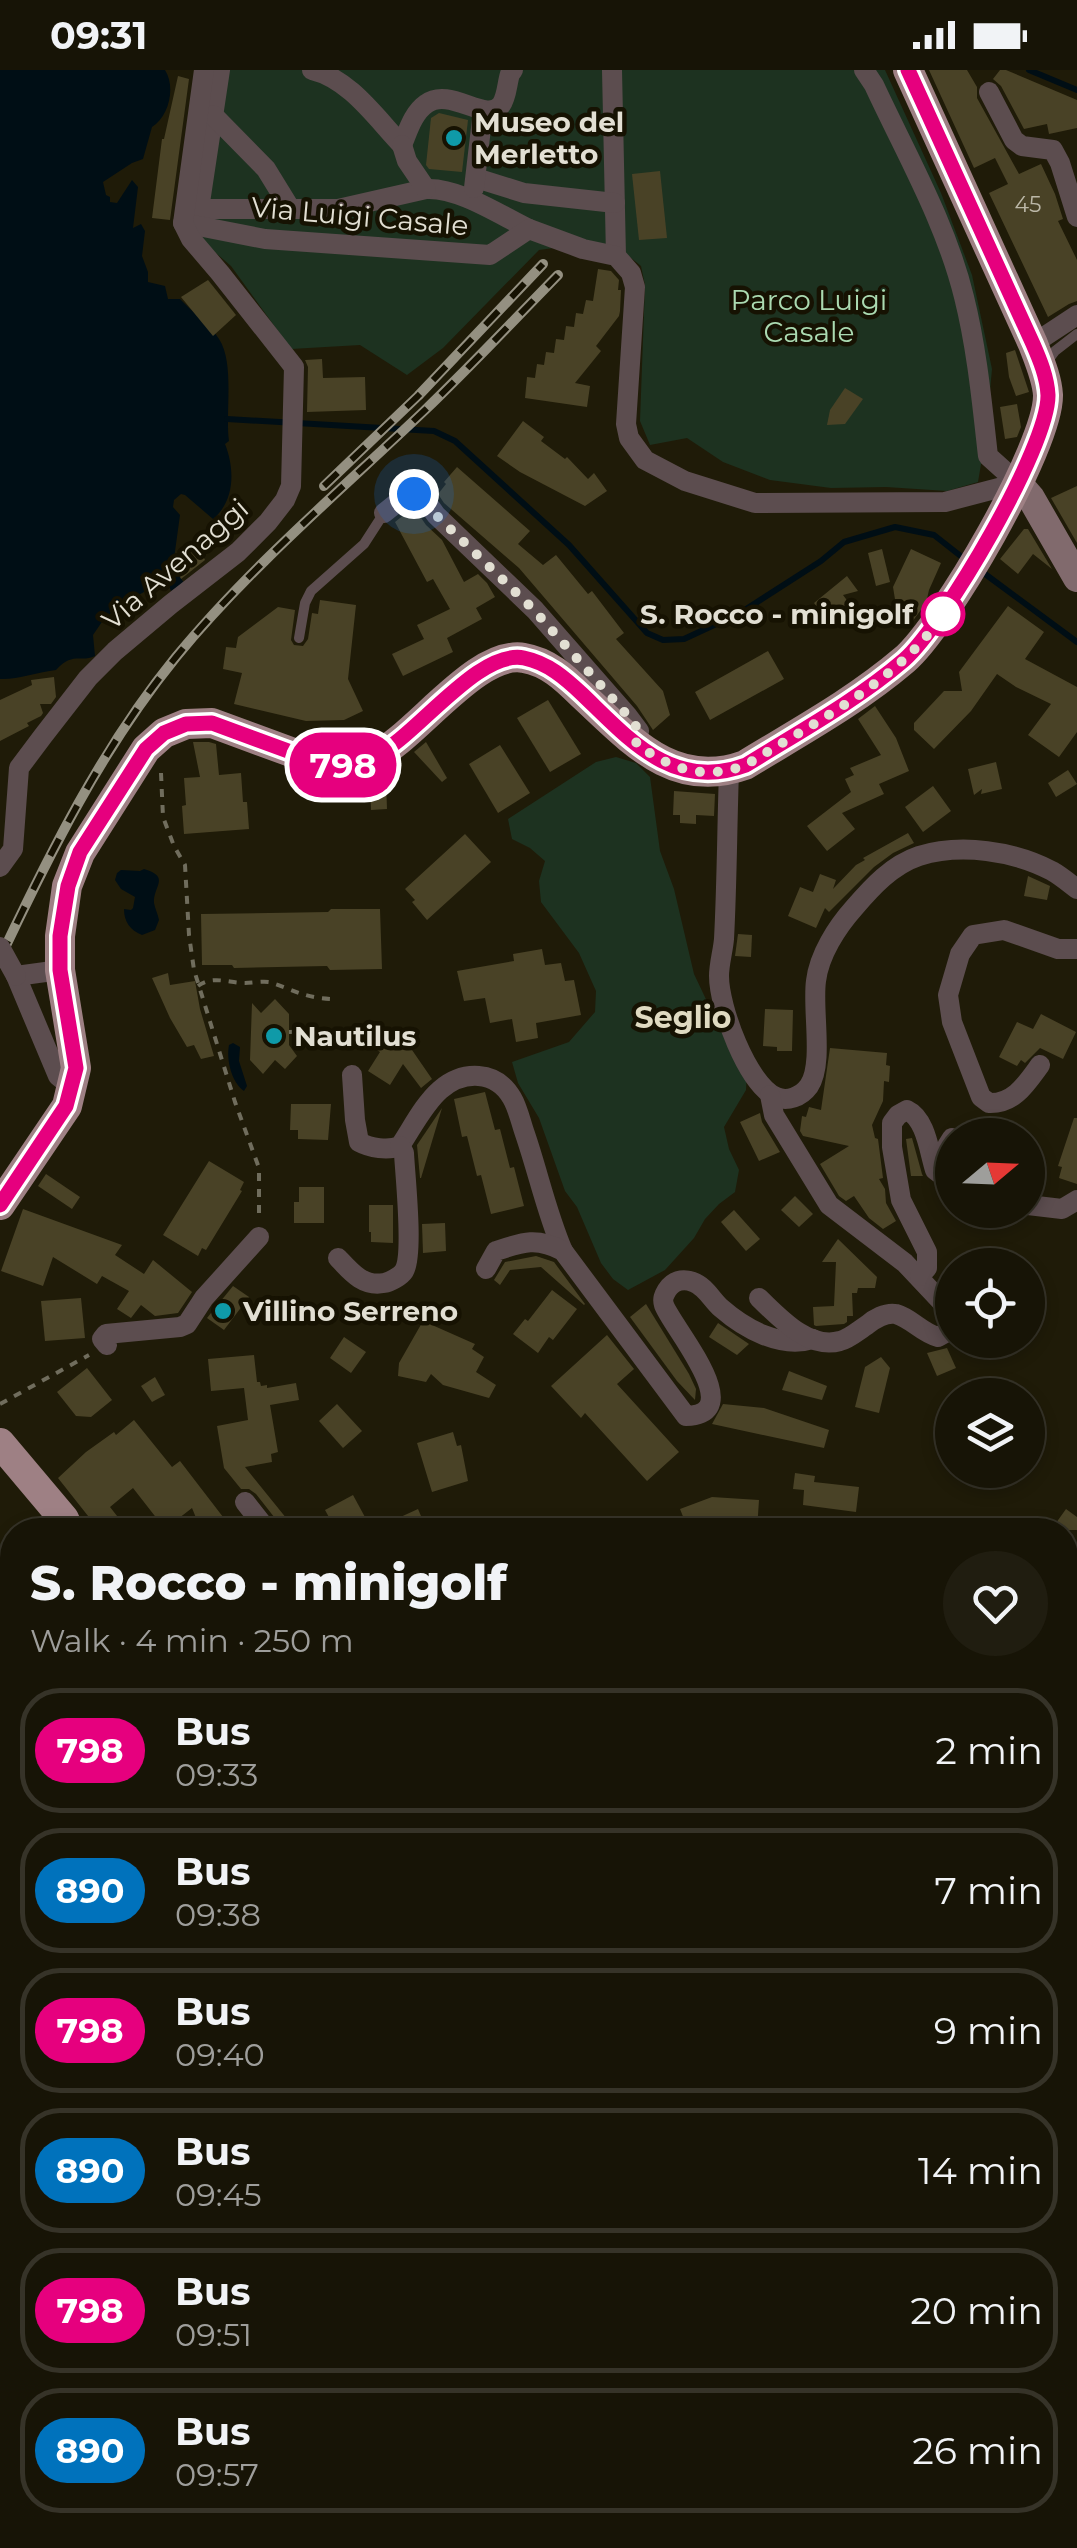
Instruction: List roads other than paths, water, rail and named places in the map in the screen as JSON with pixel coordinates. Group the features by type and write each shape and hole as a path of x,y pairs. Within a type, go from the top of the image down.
{"main road":[{"path":"0,1205 66,1106 73,1088 76,1068 60,970 60,936 68,886 80,852 146,749 164,733 186,724 212,723 329,766 349,765 372,758 407,734 485,667 522,657 561,675 636,744 676,769 729,771 746,765 851,699 906,658 939,620 1018,483 1042,427 1048,396 1038,356 908,70"},
{"path":"0,1444 63,1518"}],"street":[{"path":"183,223 204,70"},
{"path":"220,70 199,209 338,210 439,188 529,229 583,249 616,256 631,272 635,287 626,424 629,438 646,460 685,481 755,503 945,502 1018,483"},
{"path":"312,70 347,88 402,145 407,161 426,189"},
{"path":"402,145 412,120 427,102 445,98 484,111 500,106 513,70"},
{"path":"612,70 616,256"},
{"path":"864,70 944,235 964,295 976,355 988,456 1031,498 1077,578"},
{"path":"990,92 1014,140 1022,146 1053,150 1077,216"},
{"path":"473,201 484,111"},
{"path":"213,116 266,169 290,208"},
{"path":"476,178 524,193 615,203"},
{"name":"Via Luigi Casale","path":"183,223 265,239 490,255 529,229"},
{"name":"Via Avenaggi","path":"0,867 13,848 19,768 88,678 171,604 238,552 268,522 291,486 294,367 190,240 183,223"},
{"path":"1038,356 1077,316"},
{"path":"384,513 404,496 422,494 436,515 534,610 627,715 639,730 636,744"},
{"path":"729,771 724,939 719,976 722,1001 739,1051 770,1095 774,1115 829,1205 920,1276 935,1293"},
{"path":"770,1095 785,1100 801,1095 811,1084 816,1056 816,980 822,959 841,923 875,883 900,866 918,856 968,848 1014,857 1052,871 1077,889"},
{"path":"1040,1066 1022,1090 1006,1101 988,1103 981,1097 952,1022 948,995 960,954 973,935 1004,930 1058,949 1077,949"},
{"path":"0,947 58,1076 73,1088"},
{"path":"16,976 60,970"},
{"path":"352,1075 359,1142 394,1148 400,1146 438,1091 456,1079 478,1074 499,1083 512,1098 563,1251 686,1416 701,1413 710,1404 712,1390 664,1305 663,1295 678,1280 698,1284 718,1306 750,1328 784,1342 838,1342 889,1314 896,1314 935,1336"},
{"path":"920,1276 927,1268 927,1252 901,1200 892,1147 892,1123 902,1112 916,1114 935,1170"},
{"path":"338,1258 353,1275 370,1283 384,1283 404,1271 408,1233 404,1153 400,1146"},
{"path":"1045,1206 1062,1208 1077,1200"},
{"path":"106,1345 102,1339 106,1334 186,1324 259,1237"},
{"path":"486,1269 496,1250 520,1243 547,1242 563,1251"},
{"path":"758,1298 791,1327 813,1340"},
{"path":"245,1502 258,1518"}],"lane":[{"path":"1038,356 1055,352 1077,334"},
{"path":"298,638 311,591 364,544 384,513"}],"waterway":[{"path":"1029,70 1077,90"},
{"path":"227,419 434,431 455,441 569,545 647,633 663,640 684,639 740,613 844,542 895,527 934,535 967,561"},
{"path":"981,571 1077,642"}],"railway":[{"path":"324,486 418,396 543,264"},
{"path":"0,958 101,765 176,657 265,561 441,394 558,275"}],"place":[{"name":"Museo del Merletto","path":"454,138"},
{"name":"S. Rocco - minigolf","path":"943,614"},
{"name":"Nautilus","path":"274,1036"},
{"name":"Villino Serreno","path":"223,1311"}],"district":[{"name":"Seglio","path":"683,1018"}],"park label":[{"name":"Parco Luigi Casale","path":"809,316"}]}
